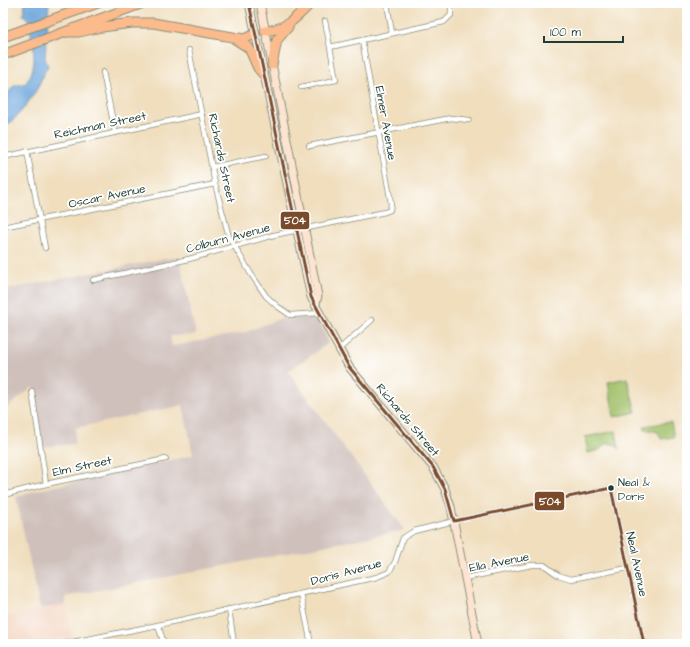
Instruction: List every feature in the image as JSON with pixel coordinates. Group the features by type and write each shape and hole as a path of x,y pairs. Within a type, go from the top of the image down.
{"highway":[{"path":"68,13 85,3"},
{"path":"6,36 98,3"},
{"path":"6,54 143,3"},
{"path":"265,30 280,29 291,22 312,3"},
{"path":"272,64 277,40 291,22"},
{"path":"67,32 79,32 132,23 153,23 230,37 244,38 255,34"},
{"path":"230,37 249,48 258,68 263,74"}],"street":[{"name":"Richards Street","path":"249,3 311,297 316,304 338,350 349,367 433,467 445,489 454,521 478,644"},
{"name":"Richards Street","path":"260,3 318,296 316,304"},
{"path":"387,3 392,33"},
{"path":"330,47 444,22 452,15 451,3"},
{"path":"301,87 336,80 324,21"},
{"path":"255,34 265,30"},
{"name":"Elmer Avenue","path":"362,40 391,203 390,210"},
{"name":"Richards Street","path":"189,50 215,184 229,237 234,248 266,296 277,306 290,315 320,313"},
{"path":"103,72 116,132"},
{"name":"Reichman Street","path":"3,157 202,114"},
{"path":"309,146 451,118 469,120"},
{"path":"27,151 45,248"},
{"path":"212,166 266,156"},
{"name":"Oscar Avenue","path":"3,227 215,184"},
{"name":"Colburn Avenue","path":"93,280 143,270 305,229 390,210"},
{"path":"338,350 372,320"},
{"path":"32,391 46,484"},
{"name":"Elm Street","path":"3,495 46,484 166,458"},
{"name":"Doris Avenue","path":"63,644 79,642 377,577 389,572 395,562 404,538 414,531 454,521 611,488"},
{"name":"Neal Avenue","path":"611,488 643,644"},
{"name":"Ella Avenue","path":"465,578 544,564 558,575 571,579 628,568"},
{"path":"301,594 311,644"},
{"path":"229,609 234,644"},
{"path":"158,625 164,644"}],"shaded area":[{"path":"179,256 196,335 170,336 172,346 243,333 287,316 295,318 317,316 329,343 288,371 405,530 65,597 66,604 40,609 16,497 34,491 193,455 183,405 76,428 74,444 42,447 33,387 3,411 3,290"},
{"path":"66,604 72,639 55,644 3,644 3,616"}],"green space":[{"path":"627,378 636,412 614,417 608,382"},
{"path":"671,422 674,437 661,439 658,432 645,429 644,426"},
{"path":"616,431 619,449 616,445 607,443 599,450 588,453 585,437"}],"water":[{"path":"25,3 49,3 45,58 48,66 30,100 17,116 3,129 3,99 14,86 26,83 33,68 34,52 28,19 23,15"}],"transit line":[{"name":"504","path":"249,3 311,297 349,367 433,467 445,489 454,521 611,488 644,644"}],"place":[{"name":"Neal & Doris","path":"611,488"}]}
